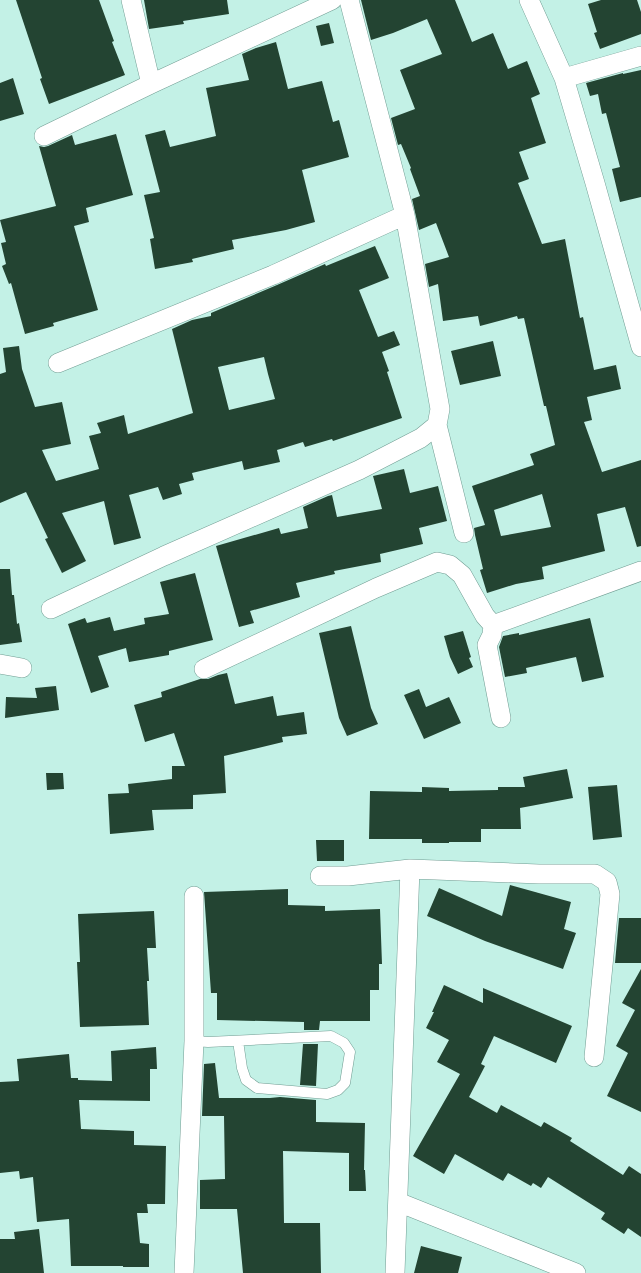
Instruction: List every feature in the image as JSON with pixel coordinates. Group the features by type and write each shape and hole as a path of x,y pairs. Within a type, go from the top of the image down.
{"street":[{"path":"131,0 151,84"},
{"path":"44,136 332,0"},
{"path":"349,0 405,215 440,409 437,425 464,533"},
{"path":"528,0 564,78 641,347"},
{"path":"564,78 641,56"},
{"path":"58,363 273,275 405,215"},
{"path":"51,610 164,556 359,470 421,438 437,425"},
{"path":"204,669 376,588 437,562 450,565 462,575 493,625 492,635 487,645 501,718"},
{"path":"493,625 641,572"},
{"path":"0,664 22,668"},
{"path":"320,876 348,876 410,869 539,874 595,874 607,882 610,894 594,1057"},
{"path":"396,1273 410,869"},
{"path":"184,1273 194,1041 194,896"},
{"path":"398,1202 576,1273"}],"lane":[{"path":"194,1041 238,1041 331,1036 344,1043 350,1052 345,1083 338,1090 327,1094 256,1088 246,1080 242,1068 238,1041"}],"building":[{"path":"16,0 99,0 125,75 49,104"},
{"path":"144,0 227,0 229,14 183,21 184,24 149,29"},
{"path":"361,0 455,0 472,42 493,33 508,69 527,61 540,94 531,98 546,143 519,152 529,179 518,183 542,244 565,239 580,318 583,317 594,370 616,365 621,389 587,397 592,420 584,422 602,472 641,460 641,546 637,547 625,507 597,514 605,551 542,567 544,579 516,584 487,593 480,570 483,569 474,528 485,525 472,486 534,465 530,454 555,445 524,318 518,319 517,316 480,326 478,316 443,321 438,284 429,287 425,264 449,257 436,223 419,230 412,199 420,196 401,144 398,145 391,118 415,109 400,70 442,54 427,19 371,40","holes":["542,494 551,527 501,536 494,510"]},
{"path":"601,0 637,0 641,12 641,34 600,49 594,33 597,32 588,4"},
{"path":"329,23 334,43 321,46 316,26"},
{"path":"276,42 288,89 322,81 333,122 339,120 349,157 302,170 315,222 286,230 232,240 234,249 192,259 193,262 155,269 150,239 154,238 144,195 160,192 145,135 165,130 170,147 216,136 206,88 249,80 242,54"},
{"path":"641,70 641,197 620,202 612,169 620,167 606,113 602,114 598,94 590,96 586,83"},
{"path":"13,78 24,114 0,121 0,83"},
{"path":"116,134 133,195 86,208 89,222 74,226 98,310 53,323 54,326 25,334 11,283 9,284 2,266 6,264 1,243 6,242 0,220 56,206 39,146 48,146 72,135 75,145"},
{"path":"375,246 389,278 359,290 378,337 394,331 400,345 382,352 402,418 333,441 332,439 305,447 303,442 277,450 280,462 244,470 242,461 192,473 194,480 179,484 182,494 163,500 158,487 129,495 141,538 114,545 104,501 62,513 86,561 62,573 45,539 48,538 26,492 0,503 0,374 6,372 3,348 19,346 22,369 35,407 62,402 71,444 42,450 56,481 99,469 89,436 101,433 97,423 124,415 128,434 193,413 172,329 192,320 211,316 211,313 325,264 326,266","holes":["264,357 275,399 229,410 218,367"]},
{"path":"493,341 501,376 460,385 451,351"},
{"path":"404,469 410,493 438,486 447,521 419,528 423,544 380,554 381,562 334,571 335,574 296,583 300,597 250,611 254,623 239,627 216,546 279,528 281,534 308,528 303,507 332,495 337,517 382,509 373,476"},
{"path":"0,569 10,569 12,595 14,595 17,624 19,623 22,642 0,645"},
{"path":"195,573 213,640 169,651 169,655 129,662 126,648 98,656 109,687 91,693 68,624 85,618 87,623 110,617 114,631 145,624 144,618 169,614 160,582"},
{"path":"590,618 604,677 582,682 576,657 526,668 527,673 505,677 499,647 503,636 519,633 519,635"},
{"path":"351,626 371,708 378,724 347,736 339,718 319,633"},
{"path":"463,631 473,667 458,674 450,657 444,636"},
{"path":"227,673 235,704 273,696 277,716 304,712 307,734 282,737 283,742 224,756 226,793 193,795 193,809 152,810 154,830 110,834 108,794 129,793 128,784 172,779 172,766 185,766 174,733 145,742 134,705 162,697 161,692 200,679 208,679"},
{"path":"56,686 59,710 5,718 6,697 37,698 35,688"},
{"path":"419,689 426,707 449,697 461,723 424,739 404,695"},
{"path":"567,769 573,798 520,808 521,829 481,829 481,842 422,843 422,839 369,839 370,791 422,792 422,787 449,788 449,791 498,790 498,787 525,787 523,777"},
{"path":"46,773 63,773 64,789 47,790"},
{"path":"617,785 622,837 593,840 588,787"},
{"path":"316,840 344,840 344,861 317,861"},
{"path":"510,885 571,902 564,929 576,933 563,969 485,941 427,916 439,888 502,916"},
{"path":"288,889 288,905 325,906 325,911 380,909 382,964 379,964 379,990 370,990 370,1021 320,1021 319,1030 304,1030 304,1022 217,1020 217,993 211,993 204,892"},
{"path":"154,911 156,948 147,948 149,1025 80,1027 77,962 80,962 78,914"},
{"path":"619,918 641,918 641,963 615,963"},
{"path":"641,969 641,1112 607,1096 628,1053 616,1046 635,1010 622,1003"},
{"path":"444,985 483,1003 483,988 572,1026 556,1063 494,1036 481,1064 485,1066 469,1097 497,1113 501,1105 541,1127 544,1122 572,1138 570,1141 623,1175 629,1166 641,1174 641,1237 628,1228 624,1234 601,1219 605,1213 548,1177 541,1188 533,1183 531,1186 508,1173 503,1181 455,1154 444,1174 413,1156 460,1074 437,1062 449,1040 426,1028"},
{"path":"303,1044 318,1044 316,1086 300,1085"},
{"path":"156,1047 157,1069 150,1069 150,1101 79,1100 81,1129 134,1131 134,1145 166,1146 165,1204 147,1204 148,1213 137,1213 140,1243 149,1244 149,1267 71,1266 69,1219 37,1222 33,1177 20,1179 19,1171 0,1173 0,1082 19,1081 17,1059 69,1054 71,1078 112,1081 111,1051"},
{"path":"215,1063 219,1098 280,1097 316,1100 316,1122 365,1123 364,1170 366,1191 349,1191 349,1153 283,1151 284,1223 320,1223 321,1273 243,1273 237,1209 200,1209 200,1180 225,1179 224,1116 202,1116 204,1064"},
{"path":"39,1229 44,1273 0,1273 0,1239 15,1239 14,1232"},
{"path":"421,1246 462,1257 458,1273 414,1273"}]}
